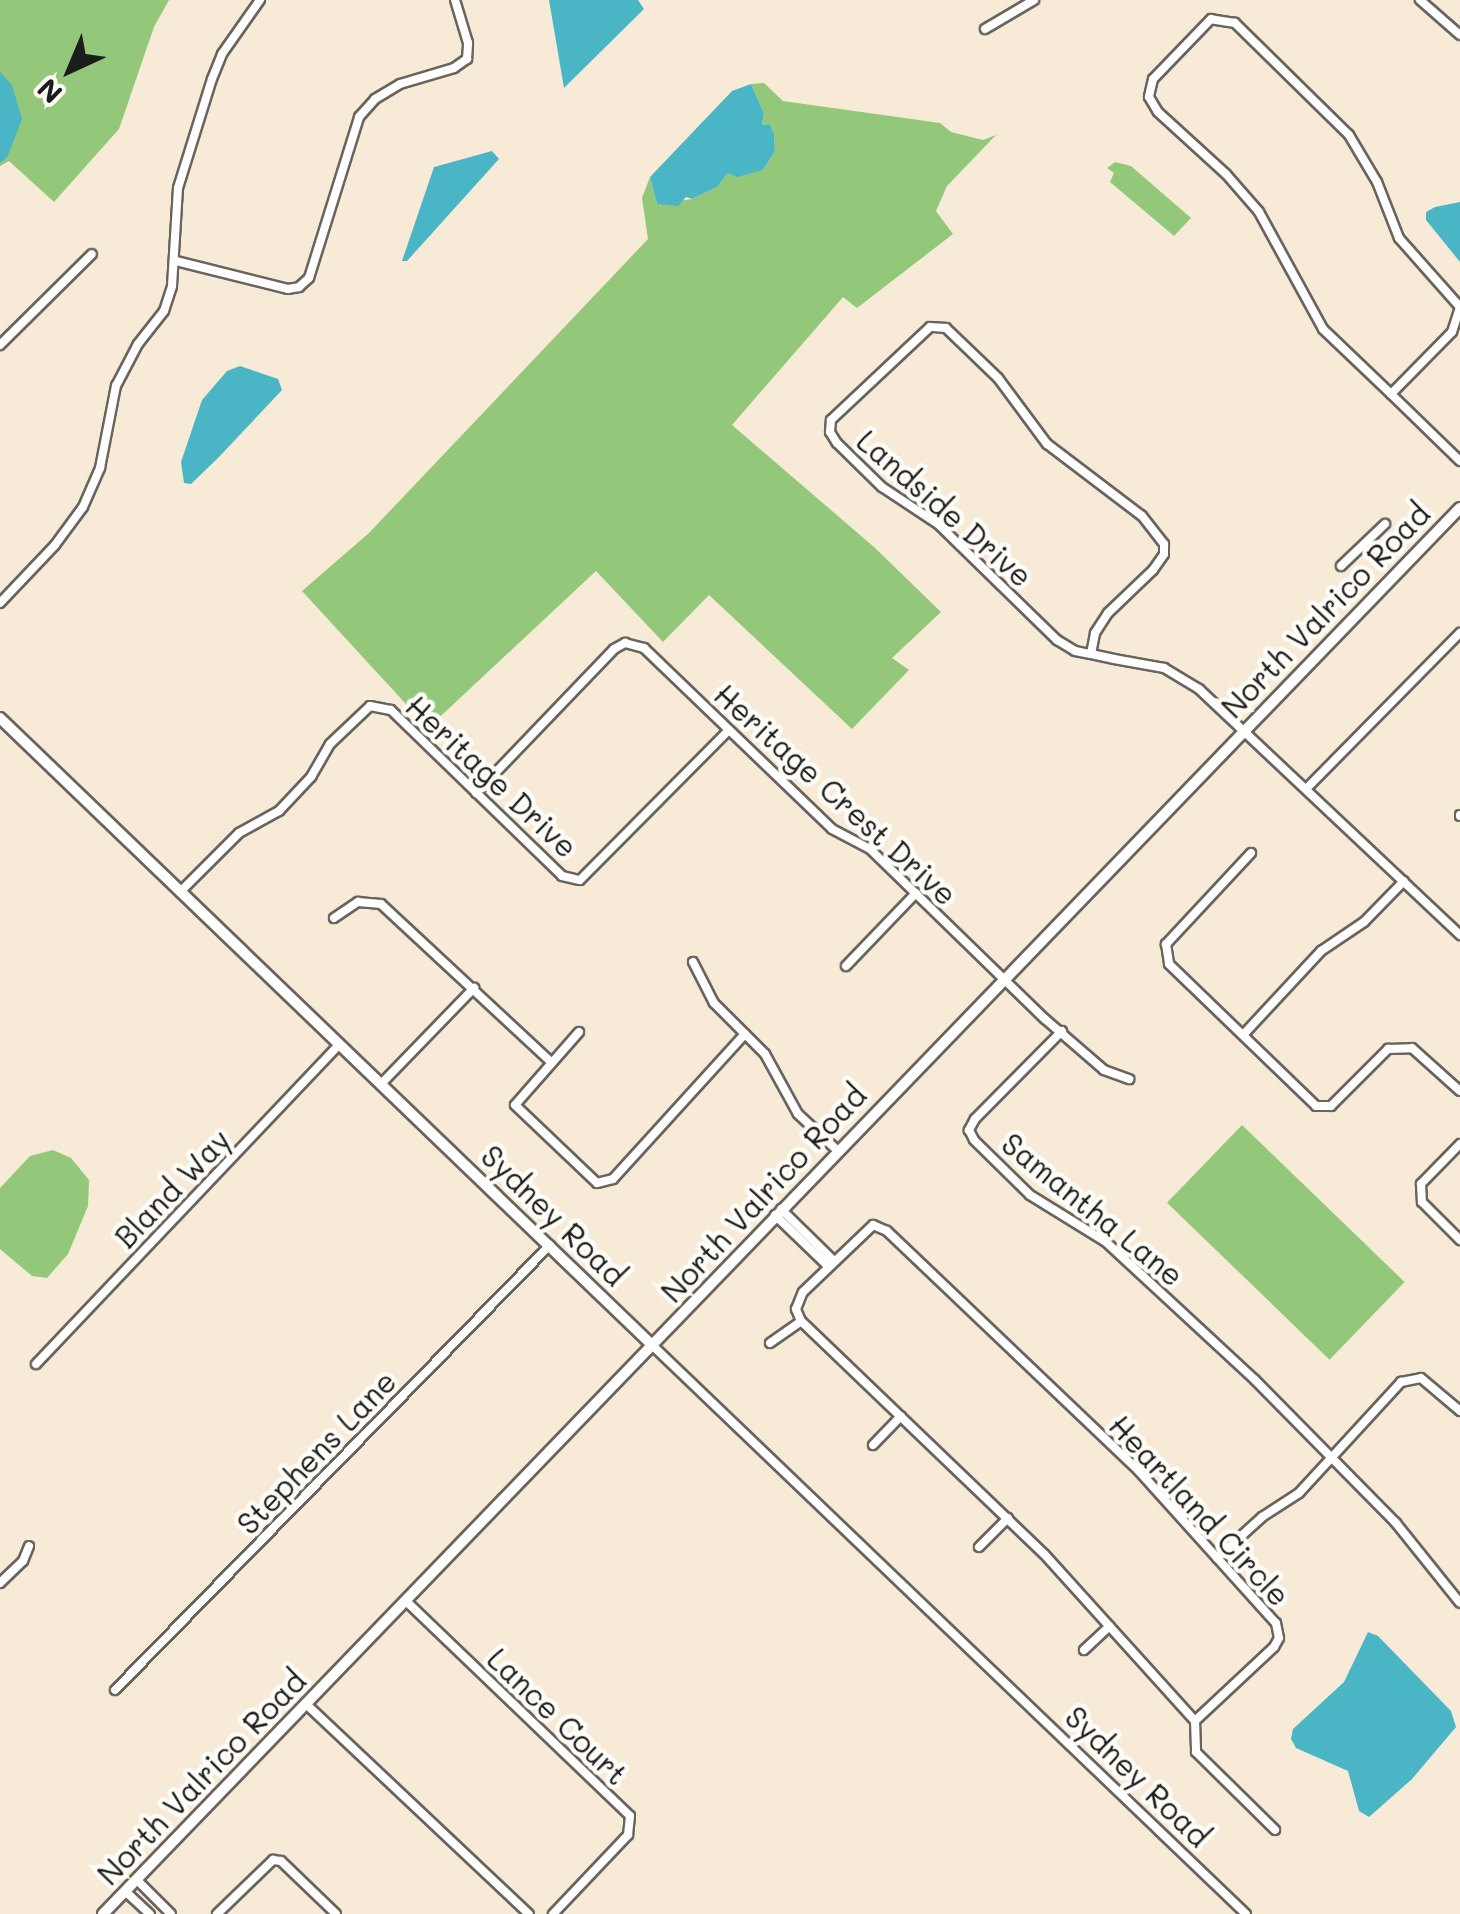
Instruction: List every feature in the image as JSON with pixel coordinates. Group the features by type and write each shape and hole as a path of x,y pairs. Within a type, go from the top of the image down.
{"street":[{"path":"0,603 55,545 83,507 100,468 116,386 138,344 164,311 176,261 173,214 178,188 212,79 236,30 260,0"},
{"path":"176,261 288,289 299,287 308,278 359,117 375,99 400,84 443,72 467,60 468,43 455,0"},
{"path":"985,29 1034,0"},
{"path":"1420,0 1460,35"},
{"path":"1391,394 1452,332 1460,307 1398,238 1378,182 1349,135 1235,23 1211,19 1152,79 1149,97 1158,112 1226,174 1260,212 1323,329 1460,461"},
{"path":"0,346 92,254"},
{"name":"Landside Drive","path":"1091,654 1095,633 1108,613 1153,570 1164,554 1164,544 1142,516 1047,444 998,378 946,328 930,327 836,414 830,432 870,477 938,524 1057,640 1091,654 1164,668 1199,688 1460,934"},
{"name":"North Valrico Road","path":"103,1914 1460,508"},
{"path":"1342,566 1384,524"},
{"path":"1307,788 1460,633"},
{"name":"Heritage Crest Drive","path":"476,792 625,643 644,648 832,829 870,849 1003,980 1104,1070 1129,1080"},
{"name":"Heritage Drive","path":"180,892 239,833 278,811 312,777 330,744 370,706 390,710 562,876 580,880 729,730"},
{"name":"Sydney Road","path":"0,718 1246,1914"},
{"path":"1251,853 1166,944 1169,964 1316,1106 1331,1106 1388,1049 1412,1048 1460,1091"},
{"path":"1243,1034 1321,952 1364,922 1404,881"},
{"path":"846,966 916,894"},
{"path":"334,918 358,902 381,904 552,1063"},
{"path":"693,962 714,1004 764,1054 798,1114 837,1150"},
{"path":"381,1084 474,988"},
{"name":"Samantha Lane","path":"1062,1031 976,1119 969,1130 974,1140 1030,1195 1106,1242 1255,1380 1396,1523 1460,1603"},
{"path":"579,1032 516,1105 597,1183 613,1180 745,1034"},
{"name":"Bland Way","path":"36,1364 340,1044"},
{"path":"1460,1144 1421,1184 1422,1202 1460,1240"},
{"path":"778,1212 831,1264"},
{"name":"Heartland Circle","path":"801,1321 796,1309 803,1292 866,1229 873,1225 887,1231 1138,1470 1276,1624 1279,1638 1194,1721"},
{"name":"Stephens Lane","path":"114,1690 550,1245"},
{"path":"770,1343 801,1321 1008,1518 1194,1721 1196,1752 1275,1830"},
{"path":"1217,1558 1262,1517 1299,1492 1408,1378 1421,1378 1460,1411"},
{"path":"874,1445 901,1416"},
{"path":"979,1547 1008,1518"},
{"path":"0,1583 23,1561 29,1546"},
{"name":"Lance Court","path":"406,1601 630,1816 628,1836 553,1914"},
{"path":"1084,1650 1110,1626"},
{"path":"306,1704 529,1914"},
{"path":"217,1914 273,1860 281,1862 336,1914"},
{"path":"136,1879 168,1913"},
{"path":"125,1891 150,1914"}],"green space":[{"path":"0,0 169,0 154,27 119,129 54,202 9,161 0,166"},
{"path":"764,83 783,101 940,123 951,132 983,140 996,135 947,186 936,211 953,234 857,308 843,297 732,425 874,547 941,612 892,658 909,670 852,729 709,595 663,642 596,571 428,728 302,591 369,533 648,239 642,198 650,177 657,204 692,199 717,187 728,173 763,170 775,151 774,134 770,124 762,125 764,113 751,84"},
{"path":"1115,162 1131,166 1191,218 1174,236 1110,182 1114,173 1107,168"},
{"path":"1242,1125 1405,1282 1330,1360 1167,1203"},
{"path":"53,1150 71,1158 89,1180 88,1206 68,1254 47,1278 32,1276 0,1249 0,1188 30,1156"}],"water":[{"path":"549,0 638,0 644,9 564,88"},
{"path":"0,72 12,85 22,119 8,156 0,163"},
{"path":"751,84 764,113 762,125 770,124 774,134 775,151 763,170 737,177 728,173 717,187 692,199 686,197 678,206 657,204 650,177 732,91"},
{"path":"492,151 499,159 407,261 402,261 434,167"},
{"path":"1460,202 1460,262 1426,220 1426,212"},
{"path":"240,366 278,379 282,390 191,484 184,483 181,462 202,400 227,371"},
{"path":"1368,1632 1378,1636 1451,1711 1456,1727 1412,1779 1369,1817 1359,1811 1348,1771 1296,1748 1291,1739 1293,1729 1344,1682"}]}
